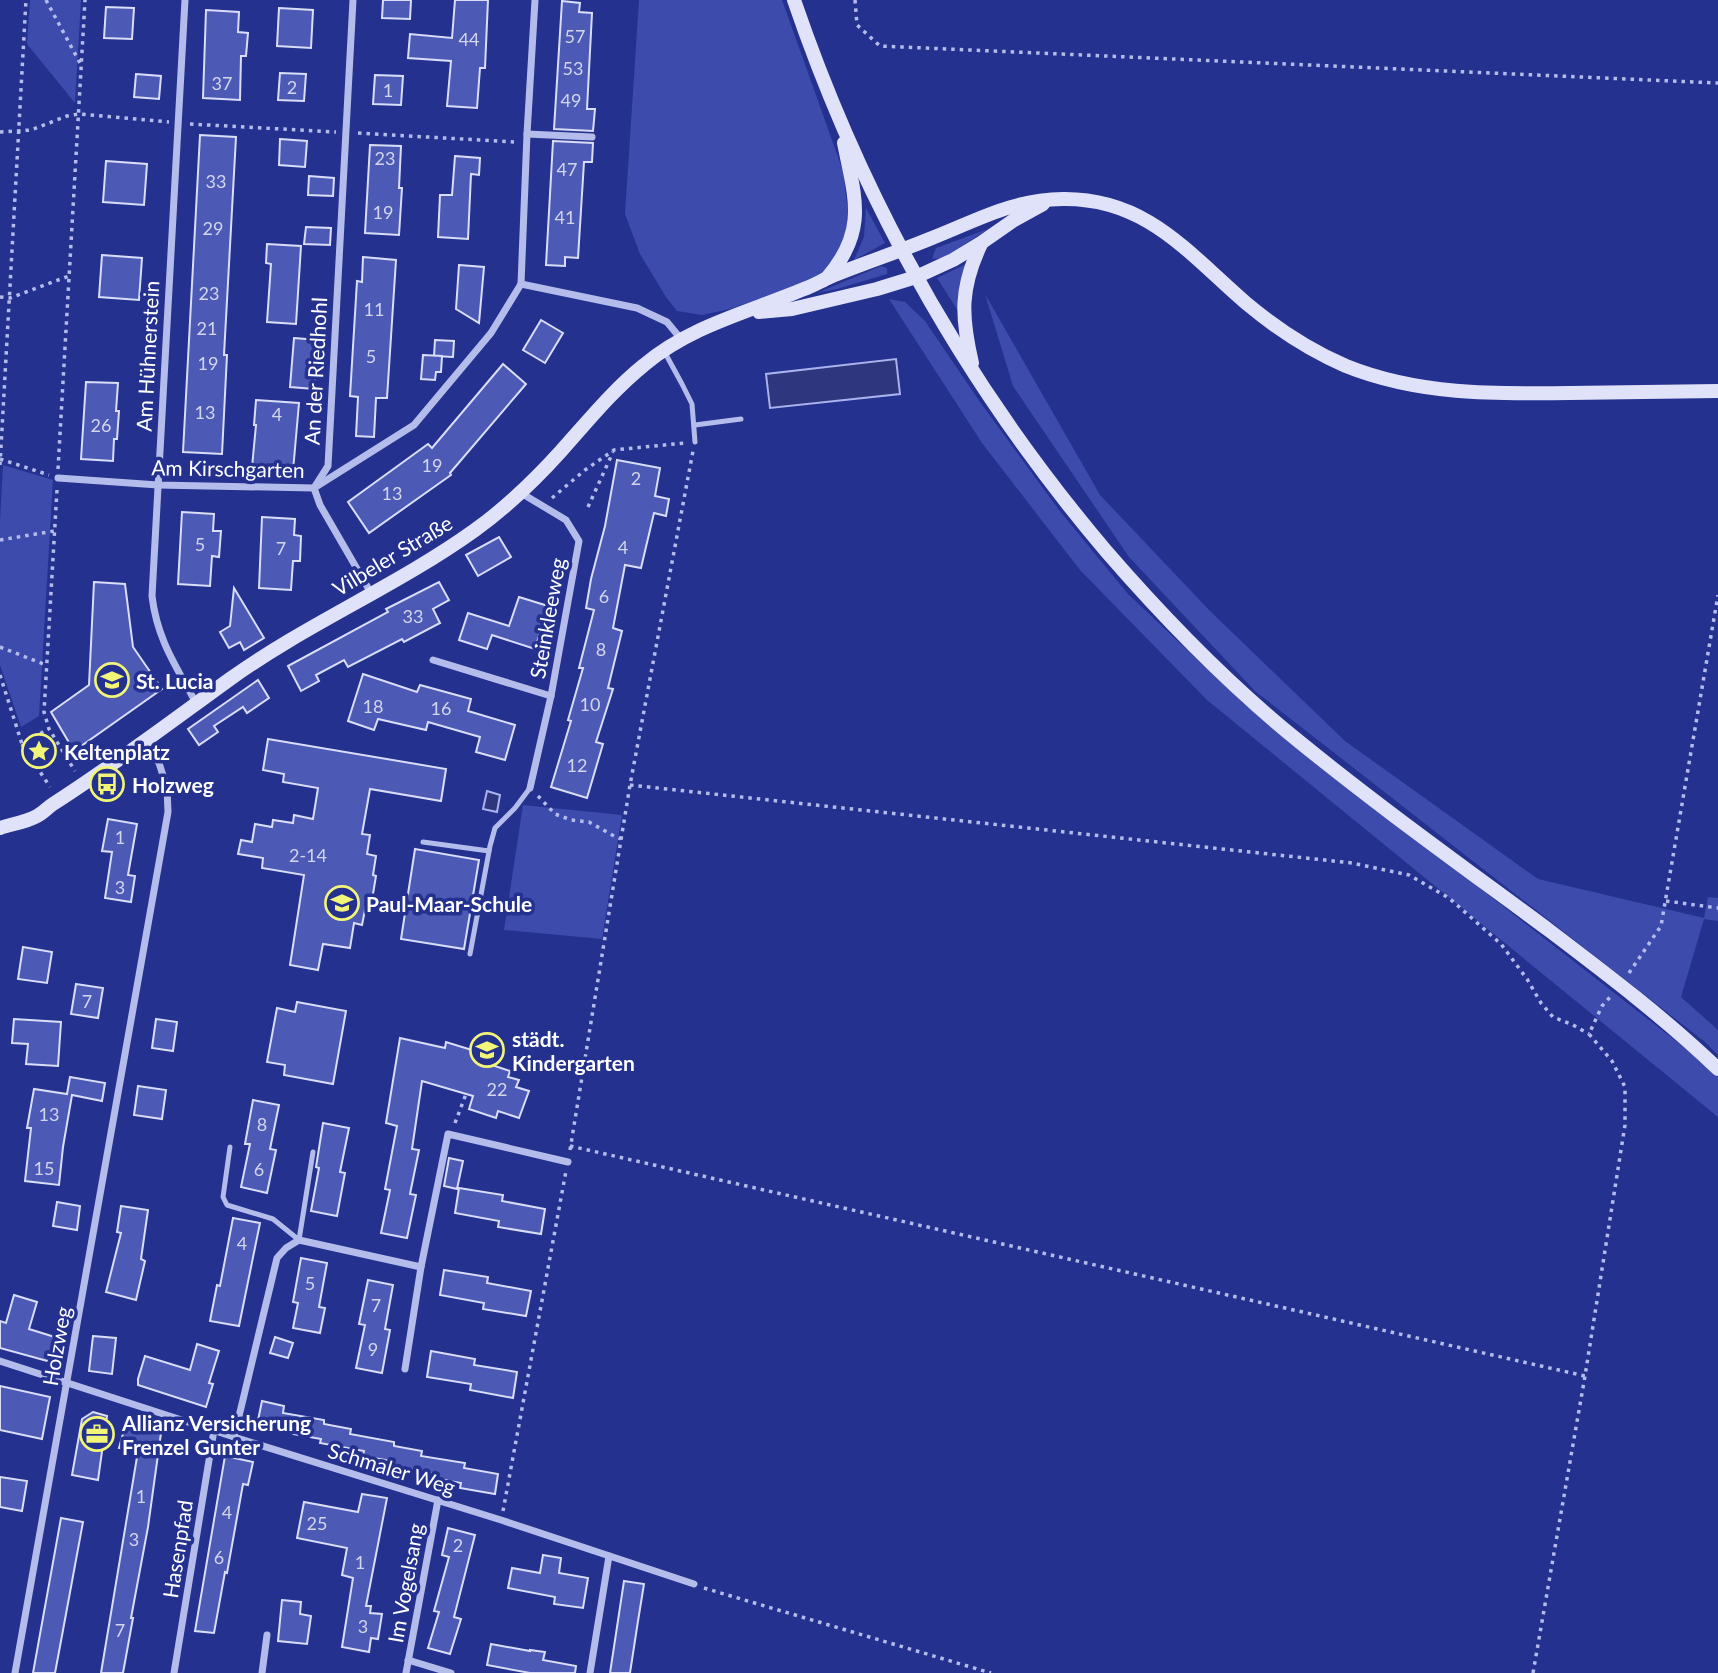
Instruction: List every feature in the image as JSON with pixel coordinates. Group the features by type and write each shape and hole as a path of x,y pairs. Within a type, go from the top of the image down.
{"street":[{"name":"Am Hühnerstein","path":"185,0 152,596 164,646 197,703"},
{"name":"An der Riedhohl","path":"314,488 328,466 353,0"},
{"name":"Am Kirschgarten","path":"58,478 158,485 314,488 414,425 491,333 521,284 536,0"},
{"path":"794,0 839,119 881,212 916,277 974,375 1026,449 1129,578 1216,667 1294,738 1621,985 1718,1069"},
{"path":"826,279 840,262 851,241 855,221 854,193 839,119"},
{"path":"527,134 592,137"},
{"name":"Vilbeler Straße","path":"733,315 792,309 916,277 953,260 1050,200"},
{"name":"Vilbeler Straße","path":"0,828 34,818 244,669 472,532 537,477 626,380 681,339 733,315 811,287 997,211 1025,203 1073,200 1101,203 1137,215 1175,239 1242,300 1294,340 1346,366 1389,380 1430,389 1477,393 1718,391"},
{"path":"974,375 965,330 964,291 968,273 981,243"},
{"path":"521,284 637,308 667,322 681,339"},
{"path":"314,488 320,505 371,593"},
{"name":"Steinkleeweg","path":"520,493 566,520 579,541 551,696 530,788"},
{"name":"Steinkleeweg","path":"433,660 551,696"},
{"name":"Holzweg","path":"15,1673 168,812 167,788 159,763 144,741"},
{"path":"405,1369 421,1267 447,1134 568,1162"},
{"path":"234,1437 277,1258 286,1248 299,1240 421,1267"},
{"name":"Schmaler Weg","path":"0,1361 694,1584"},
{"name":"Hasenpfad","path":"173,1673 214,1430"},
{"name":"Im Vogelsang","path":"406,1673 438,1500"},
{"path":"590,1673 609,1556"},
{"path":"262,1673 267,1635"},
{"path":"408,1660 452,1673"}],"lane":[{"path":"663,350 692,404 695,442"},
{"path":"695,425 741,419"},
{"path":"470,954 495,828 530,788"},
{"path":"424,842 489,851"},
{"path":"230,1147 223,1197 227,1205 273,1219 299,1240 313,1152"}],"path":[{"path":"26,0 0,462 58,478"},
{"path":"46,0 81,65"},
{"path":"83,785 49,729 44,712 85,0"},
{"path":"855,0 857,25 880,46 1718,83"},
{"path":"0,132 31,130 79,114 177,123 527,143"},
{"path":"0,297 10,298 69,276"},
{"path":"501,1520 568,1162 630,785 695,442 614,450 542,507"},
{"path":"589,507 614,450"},
{"path":"0,540 54,531"},
{"path":"1589,1034 1602,1006 1621,985 1661,926 1718,595"},
{"path":"0,647 46,665"},
{"path":"0,674 22,744 41,772"},
{"path":"22,744 49,729"},
{"path":"630,785 1352,863 1409,875 1449,898 1501,944 1553,1017 1589,1034 1612,1061 1625,1087 1625,1125 1585,1376 1533,1673"},
{"path":"530,788 555,814 571,820 589,822 621,839"},
{"path":"1666,901 1718,908"},
{"path":"451,1135 466,1094"},
{"path":"570,1146 1585,1376"},
{"path":"694,1584 991,1673"}],"shaded area":[{"path":"30,0 81,0 75,103 27,44"},
{"path":"639,0 782,0 843,171 850,229 826,270 811,281 730,309 702,315 677,311 666,297 640,254 625,214"},
{"path":"866,208 885,243 854,260 864,237"},
{"path":"988,229 944,258 932,259 936,248"},
{"path":"968,263 962,317 937,278"},
{"path":"881,266 887,268 887,274 817,293"},
{"path":"985,294 1100,495 1211,612 1345,741 1538,879 1704,918 1708,897 1718,898 1718,921 1704,919 1681,997 1718,1030 1718,1055 1705,1042 1255,691 1129,557 1013,386"},
{"path":"889,299 905,302 925,321 1059,510 1128,594 1244,704 1699,1059 1718,1077 1718,1117 1207,700 1080,570 982,443"},
{"path":"896,359 900,394 770,408 766,374"},
{"path":"3,465 53,480 39,716 21,727 0,665 0,520"},
{"path":"487,791 500,795 497,812 483,809"},
{"path":"523,805 622,815 602,939 504,930"}],"building":[{"path":"383,0 411,0 410,19 382,18"},
{"path":"455,0 488,0 485,68 480,68 477,108 447,106 451,61 408,58 410,34 452,38"},
{"path":"562,1 580,3 579,12 592,13 587,109 595,109 593,131 554,129"},
{"path":"106,7 134,8 132,39 104,38"},
{"path":"279,8 313,10 311,48 277,46"},
{"path":"206,10 239,12 238,32 248,33 246,56 241,56 240,100 203,98"},
{"path":"280,73 306,74 304,101 278,100"},
{"path":"136,74 161,76 159,99 134,97"},
{"path":"375,75 403,76 401,105 373,104"},
{"path":"200,135 236,137 224,355 227,355 222,454 183,452"},
{"path":"280,139 307,141 305,167 279,165"},
{"path":"553,141 593,143 592,162 584,162 578,258 565,257 565,266 546,265"},
{"path":"370,145 401,146 399,235 365,233"},
{"path":"455,156 480,158 479,175 471,174 468,239 438,237 440,195 452,195"},
{"path":"106,161 147,164 144,205 103,202"},
{"path":"309,176 334,178 333,196 308,195"},
{"path":"306,227 331,228 330,245 304,244"},
{"path":"267,244 301,246 296,324 267,322 271,264 266,263"},
{"path":"102,255 142,258 139,300 99,297"},
{"path":"363,257 396,260 387,398 376,398 374,437 356,436 358,397 350,396 357,281 362,282"},
{"path":"459,265 484,267 479,323 456,309"},
{"path":"541,320 563,333 545,363 523,350"},
{"path":"294,338 318,340 314,389 290,387"},
{"path":"435,340 454,341 453,357 434,356"},
{"path":"423,355 442,356 441,372 436,372 435,380 421,379"},
{"path":"503,364 526,384 451,475 369,533 348,502 428,444 432,448"},
{"path":"86,382 118,383 116,411 119,411 113,461 81,459"},
{"path":"256,400 299,403 293,471 252,467"},
{"path":"617,460 660,468 655,496 669,499 666,516 654,513 641,568 625,565 613,628 622,631 608,688 613,689 596,742 603,744 587,798 551,787 571,721 568,720 583,668 579,668 594,610 586,608"},
{"path":"182,512 214,514 213,531 221,531 219,557 212,556 210,586 178,584"},
{"path":"262,517 295,519 294,535 301,536 300,561 293,561 291,590 259,588"},
{"path":"499,537 511,557 478,576 466,555"},
{"path":"94,582 125,584 133,647 162,689 74,751 51,712 89,685"},
{"path":"439,582 449,600 433,609 440,623 348,667 344,660 316,675 319,681 301,691 288,666 388,612 386,609"},
{"path":"234,588 264,638 244,650 240,642 229,648 220,632 230,626"},
{"path":"519,597 548,606 535,649 492,635 487,649 459,640 468,613 509,626"},
{"path":"363,674 417,692 420,685 471,699 468,711 515,725 505,760 476,752 480,737 428,722 426,730 378,719 374,730 348,721"},
{"path":"258,680 269,698 247,713 243,707 214,726 218,732 199,745 188,729"},
{"path":"268,739 446,769 441,801 370,789 362,834 370,835 367,854 376,856 371,906 366,905 362,925 354,923 350,948 323,944 318,970 290,965 304,875 262,868 263,858 238,854 241,840 252,842 255,824 272,827 273,820 293,823 294,815 313,819 318,788 283,782 284,774 263,770"},
{"path":"108,819 137,824 128,875 135,876 131,902 105,898 112,852 102,851"},
{"path":"415,849 479,860 464,949 401,939"},
{"path":"23,947 52,952 47,983 18,979"},
{"path":"76,984 103,988 98,1018 71,1014"},
{"path":"297,1002 346,1011 333,1084 284,1075 285,1065 267,1062 277,1008 295,1012"},
{"path":"14,1019 61,1022 58,1066 26,1064 28,1044 12,1043"},
{"path":"156,1019 177,1022 173,1051 152,1048"},
{"path":"400,1038 445,1048 446,1042 475,1051 493,1059 492,1065 510,1071 508,1077 519,1080 516,1087 529,1091 519,1118 498,1111 496,1118 469,1109 473,1096 422,1081 412,1149 419,1150 410,1194 416,1195 407,1238 381,1233 390,1190 385,1189 397,1126 386,1123"},
{"path":"70,1077 105,1083 102,1101 72,1095 59,1185 25,1181 31,1128 27,1128 34,1089 67,1094"},
{"path":"138,1086 166,1090 162,1119 134,1115"},
{"path":"253,1100 279,1105 270,1149 276,1150 267,1193 241,1187 250,1144 245,1144"},
{"path":"323,1123 349,1128 340,1172 345,1173 337,1216 311,1211 319,1168 316,1167"},
{"path":"449,1158 463,1161 457,1189 444,1186"},
{"path":"459,1188 503,1195 502,1201 545,1209 541,1234 498,1227 499,1221 455,1213"},
{"path":"57,1202 80,1206 77,1230 53,1226"},
{"path":"121,1206 148,1210 141,1259 145,1261 136,1300 106,1292 121,1233 117,1232"},
{"path":"233,1218 260,1223 239,1326 210,1321 217,1285 220,1286"},
{"path":"301,1258 327,1263 319,1307 325,1308 320,1333 293,1328 298,1303 293,1302"},
{"path":"444,1270 488,1277 487,1283 531,1291 526,1316 483,1309 484,1303 440,1295"},
{"path":"368,1280 393,1285 385,1329 390,1330 382,1373 356,1368 365,1325 359,1324"},
{"path":"14,1295 37,1302 29,1329 58,1338 51,1362 0,1348 0,1321 6,1323"},
{"path":"93,1336 116,1338 112,1374 89,1371"},
{"path":"275,1337 293,1343 288,1358 270,1353"},
{"path":"197,1344 219,1351 209,1383 213,1384 206,1407 138,1385 145,1356 190,1370"},
{"path":"431,1351 475,1359 474,1365 517,1372 513,1398 470,1390 471,1384 427,1377"},
{"path":"0,1386 50,1397 42,1439 0,1430"},
{"path":"262,1401 284,1406 283,1413 324,1420 324,1424 351,1429 350,1434 394,1442 394,1446 422,1451 421,1456 465,1463 464,1468 498,1474 495,1494 460,1488 461,1483 433,1478 434,1474 363,1456 364,1451 320,1443 321,1439 257,1425"},
{"path":"93,1412 107,1416 98,1480 72,1475 82,1419"},
{"path":"125,1427 161,1433 123,1673 101,1673 137,1457 137,1451 119,1448"},
{"path":"225,1456 253,1462 248,1485 243,1484 214,1633 195,1631"},
{"path":"0,1477 27,1481 22,1511 0,1507"},
{"path":"362,1494 387,1498 366,1606 371,1606 370,1613 382,1614 378,1639 371,1638 369,1652 342,1647 353,1578 342,1575 347,1548 297,1538 304,1502 358,1512"},
{"path":"61,1518 83,1522 55,1673 33,1673"},
{"path":"448,1528 475,1535 454,1617 461,1619 450,1654 428,1648 439,1612 434,1611 449,1557 442,1555"},
{"path":"543,1555 561,1558 559,1573 588,1578 583,1608 554,1604 555,1597 508,1588 512,1568 540,1573"},
{"path":"624,1581 644,1584 630,1673 610,1673"},
{"path":"282,1600 301,1602 300,1614 311,1616 307,1644 278,1641"},
{"path":"491,1644 545,1652 543,1660 576,1666 575,1673 530,1673 487,1665"}],"place":[{"name":"St. Lucia","path":"112,680"},
{"name":"Keltenplatz","path":"39,751"},
{"name":"Holzweg","path":"107,784"},
{"name":"Paul-Maar-Schule","path":"342,903"},
{"name":"städt. Kindergarten","path":"487,1050"},
{"name":"Allianz Versicherung Frenzel Gunter","path":"97,1434"}]}
